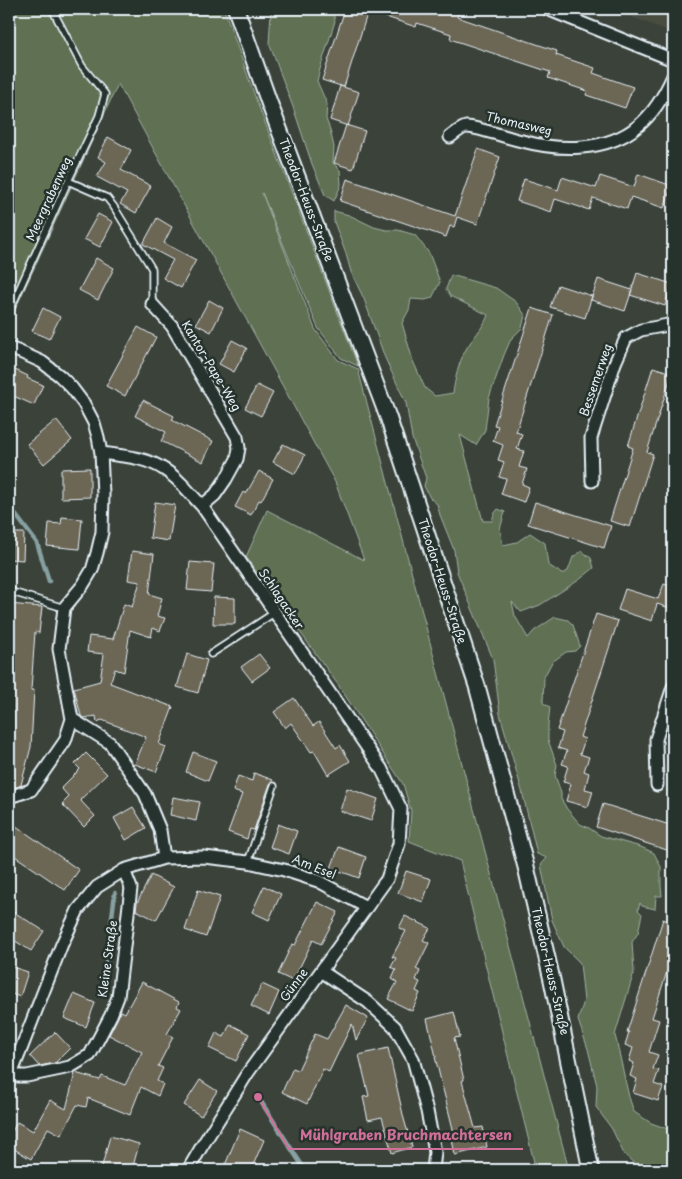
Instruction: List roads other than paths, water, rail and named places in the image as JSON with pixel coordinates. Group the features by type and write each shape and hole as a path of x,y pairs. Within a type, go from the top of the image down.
{"street":[{"name":"Theodor-Heuss-Straße","path":"236,9 270,105 388,417 477,686 526,867 552,980 591,1170"},
{"path":"547,9 673,60"},
{"name":"Thomasweg","path":"450,137 466,127 526,143 547,146 600,145 629,132 642,123 654,109 673,76"},
{"name":"Kantor-Pape-Weg","path":"152,304 172,326 237,437 239,448 237,459 226,479 214,495 202,506"},
{"name":"Bessemerweg","path":"592,481 591,438 615,363 626,338 641,330 673,324"},
{"path":"9,348 42,362 60,376 84,404 94,423 100,453 103,494 102,532 92,570 83,585 64,608 59,650 72,719 65,741 31,790 9,797"},
{"name":"Schlagacker","path":"100,453 128,456 148,461 177,479 202,506 381,768 401,809"},
{"path":"657,785 656,740 673,687"},
{"path":"72,719 110,743 145,794 160,830 164,858"},
{"name":"Günne","path":"188,1170 247,1074 387,879 399,844 401,809"},
{"name":"Am Esel","path":"164,858 204,857 248,862 284,870 318,881 366,907"},
{"name":"Kleine Straße","path":"124,870 131,888 118,998 111,1016 90,1055 70,1067 10,1078 62,944 78,910 97,887 124,870 164,858"},
{"path":"321,971 368,1002 395,1027 412,1059 427,1111 435,1152 433,1170"}],"lane":[{"name":"Meergrabenweg","path":"9,312 99,116 104,94 82,66 52,9"},
{"name":"Kantor-Pape-Weg","path":"68,181 107,198 114,208 152,269 152,304"},
{"path":"9,591 64,608"},
{"path":"212,654 274,614"},
{"path":"248,862 274,786"}],"waterway":[{"path":"9,506 37,543 49,581"},
{"path":"105,972 115,893"},
{"path":"258,1097 305,1170"}],"place":[{"name":"Mühlgraben Bruchmachtersen","path":"258,1097"}]}
